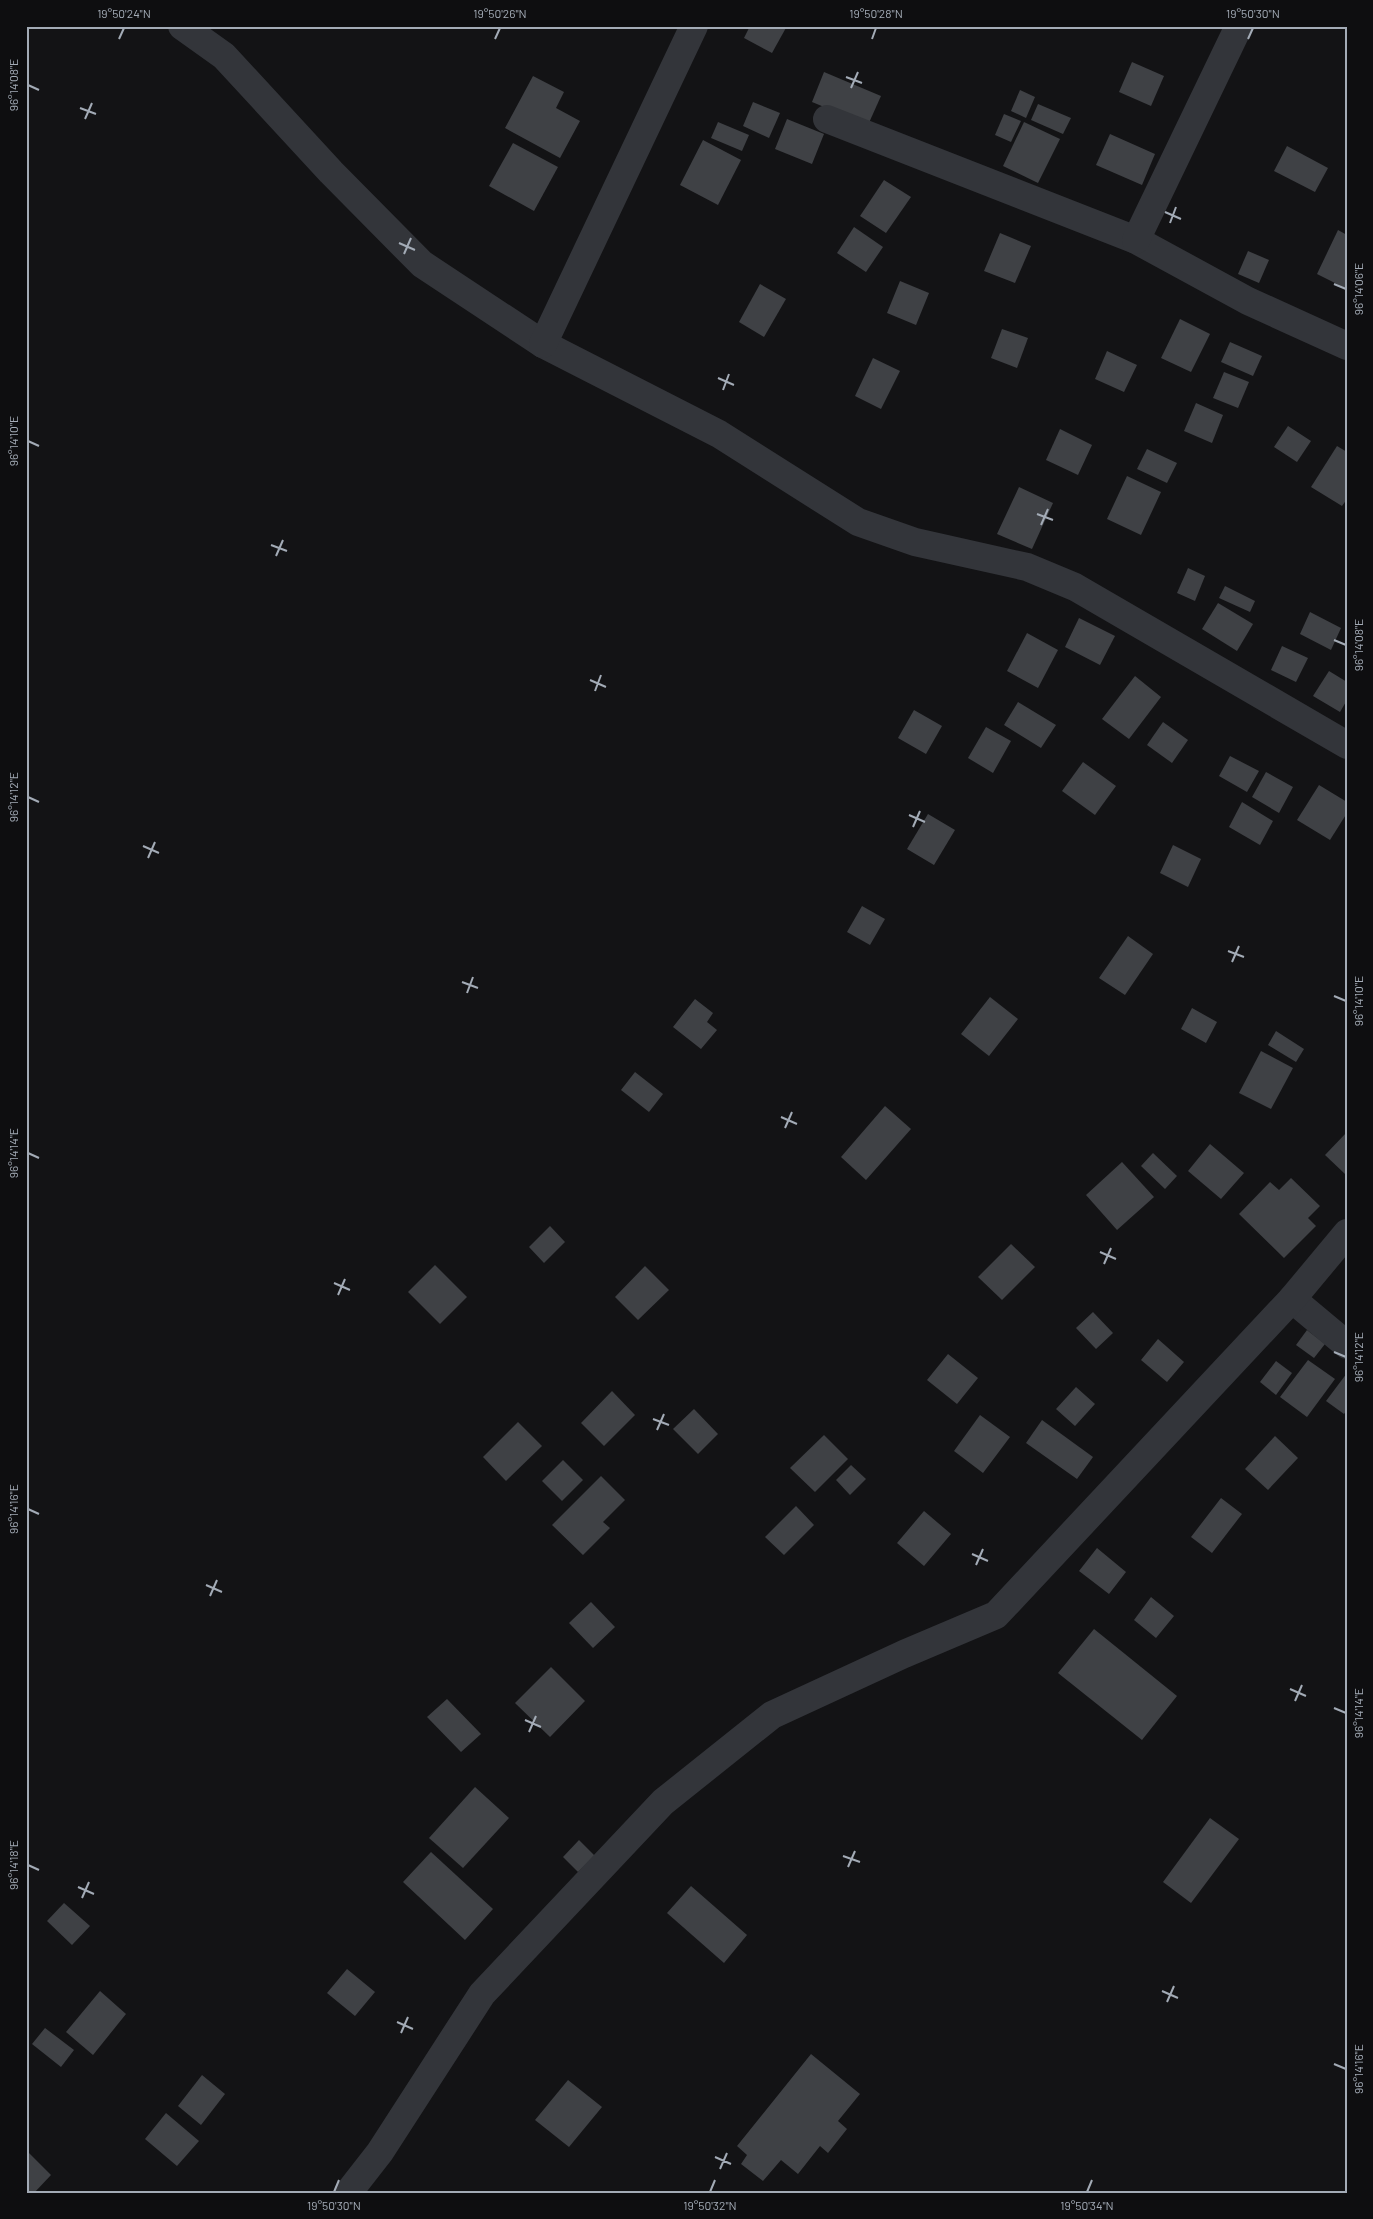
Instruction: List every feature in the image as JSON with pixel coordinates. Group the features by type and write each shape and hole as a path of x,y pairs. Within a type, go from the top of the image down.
{"street":[{"path":"182,26 224,56 331,172 422,264 544,344 719,434 858,522 915,542 1027,567 1075,587 1347,745"},
{"path":"544,344 694,26"},
{"path":"1136,240 1239,26"},
{"path":"828,119 1136,240 1248,301 1347,346"},
{"path":"348,2193 380,2152 482,1994 663,1802 772,1715 904,1654 996,1615 1292,1299 1347,1233"},
{"path":"1292,1299 1347,1345"}],"building":[{"path":"750,26 787,26 772,53 744,38"},
{"path":"1132,62 1164,76 1151,106 1119,92"},
{"path":"824,72 881,96 868,125 812,102"},
{"path":"533,76 564,92 556,108 580,121 560,158 505,128"},
{"path":"1020,90 1035,97 1026,118 1011,111"},
{"path":"753,102 780,113 769,138 743,126"},
{"path":"1038,104 1071,118 1063,134 1031,120"},
{"path":"1004,114 1021,121 1011,142 995,135"},
{"path":"787,119 824,134 812,164 775,149"},
{"path":"718,122 749,135 742,151 711,138"},
{"path":"1024,122 1060,139 1038,183 1003,166"},
{"path":"1110,134 1155,154 1142,185 1096,165"},
{"path":"703,140 741,160 718,205 680,185"},
{"path":"513,143 558,167 534,211 489,186"},
{"path":"1287,146 1328,168 1315,192 1274,171"},
{"path":"884,180 911,197 886,233 860,216"},
{"path":"854,227 883,247 866,272 837,253"},
{"path":"1338,230 1347,235 1347,289 1317,274"},
{"path":"1000,233 1031,246 1015,283 984,271"},
{"path":"1248,251 1269,260 1259,283 1238,274"},
{"path":"900,281 929,293 916,325 887,313"},
{"path":"760,284 786,299 764,337 739,322"},
{"path":"1180,319 1210,334 1191,372 1161,358"},
{"path":"1002,329 1028,338 1017,368 991,358"},
{"path":"1230,342 1262,356 1253,376 1221,362"},
{"path":"1107,351 1137,365 1124,392 1095,379"},
{"path":"873,358 900,371 881,409 855,396"},
{"path":"1224,372 1249,382 1238,408 1213,398"},
{"path":"1196,403 1223,415 1212,443 1184,431"},
{"path":"1288,426 1311,441 1297,462 1274,447"},
{"path":"1060,429 1092,445 1078,475 1046,460"},
{"path":"1337,446 1347,452 1347,499 1342,506 1311,487"},
{"path":"1147,449 1177,463 1167,483 1137,469"},
{"path":"1127,476 1161,492 1141,535 1107,519"},
{"path":"1019,487 1053,503 1032,549 997,534"},
{"path":"1188,568 1205,576 1195,601 1177,593"},
{"path":"1225,586 1255,601 1250,612 1219,598"},
{"path":"1218,603 1253,624 1237,651 1202,629"},
{"path":"1310,612 1341,628 1331,650 1300,634"},
{"path":"1079,618 1115,636 1100,665 1065,647"},
{"path":"1027,633 1058,650 1038,688 1007,671"},
{"path":"1282,646 1308,658 1296,682 1271,670"},
{"path":"1329,671 1347,682 1347,700 1340,712 1313,696"},
{"path":"1135,676 1161,697 1129,739 1102,719"},
{"path":"1018,702 1056,725 1041,748 1004,725"},
{"path":"914,710 942,726 926,754 898,738"},
{"path":"1163,722 1188,740 1172,763 1147,745"},
{"path":"986,727 1011,741 993,773 968,758"},
{"path":"1230,756 1259,771 1247,792 1219,776"},
{"path":"1083,762 1116,786 1095,815 1062,791"},
{"path":"1266,772 1293,787 1279,813 1252,797"},
{"path":"1319,785 1347,802 1347,813 1330,840 1297,820"},
{"path":"1242,802 1273,821 1260,845 1229,827"},
{"path":"928,814 955,830 934,865 907,849"},
{"path":"1173,845 1201,859 1188,887 1160,873"},
{"path":"862,906 885,919 870,945 847,932"},
{"path":"1128,936 1153,954 1125,995 1099,978"},
{"path":"990,997 1018,1019 989,1056 961,1034"},
{"path":"695,999 713,1013 707,1022 717,1030 701,1049 673,1027"},
{"path":"1192,1008 1217,1022 1206,1043 1181,1029"},
{"path":"1276,1031 1304,1049 1296,1062 1268,1045"},
{"path":"1261,1051 1293,1068 1271,1109 1239,1093"},
{"path":"635,1072 663,1094 649,1112 621,1090"},
{"path":"885,1106 911,1129 866,1180 841,1157"},
{"path":"1347,1132 1347,1172 1345,1174 1325,1155"},
{"path":"1210,1144 1244,1173 1221,1199 1188,1171"},
{"path":"1153,1153 1177,1176 1165,1189 1141,1166"},
{"path":"1122,1162 1154,1197 1117,1230 1086,1195"},
{"path":"1291,1178 1320,1206 1308,1218 1316,1226 1284,1258 1239,1214 1270,1182 1279,1190"},
{"path":"550,1226 565,1242 544,1263 529,1247"},
{"path":"1011,1244 1035,1267 1002,1300 978,1277"},
{"path":"435,1265 467,1297 440,1324 408,1292"},
{"path":"645,1266 669,1290 638,1320 615,1297"},
{"path":"1093,1312 1113,1333 1096,1349 1076,1328"},
{"path":"1307,1330 1325,1344 1314,1358 1296,1345"},
{"path":"1158,1339 1184,1362 1167,1382 1141,1360"},
{"path":"948,1354 978,1378 957,1404 927,1380"},
{"path":"1308,1360 1335,1379 1307,1417 1280,1397"},
{"path":"1276,1361 1292,1373 1276,1395 1260,1382"},
{"path":"1347,1373 1347,1410 1344,1414 1326,1401"},
{"path":"1076,1387 1095,1404 1075,1426 1056,1409"},
{"path":"612,1391 635,1415 604,1446 581,1423"},
{"path":"694,1409 718,1434 698,1454 673,1429"},
{"path":"980,1415 1010,1437 983,1473 954,1451"},
{"path":"1042,1420 1093,1457 1077,1479 1026,1443"},
{"path":"518,1422 542,1446 506,1481 483,1457"},
{"path":"824,1435 848,1459 815,1492 790,1468"},
{"path":"1275,1436 1298,1458 1268,1490 1245,1469"},
{"path":"563,1460 583,1480 562,1501 542,1481"},
{"path":"851,1465 866,1479 850,1495 836,1480"},
{"path":"601,1476 625,1500 603,1522 610,1528 583,1555 552,1525"},
{"path":"1221,1498 1242,1514 1212,1553 1191,1537"},
{"path":"796,1506 814,1525 784,1555 765,1537"},
{"path":"924,1511 951,1534 924,1566 897,1543"},
{"path":"1097,1548 1126,1572 1109,1594 1079,1571"},
{"path":"1151,1597 1174,1616 1156,1638 1134,1620"},
{"path":"591,1602 615,1627 593,1648 569,1623"},
{"path":"1094,1629 1177,1696 1142,1740 1058,1673"},
{"path":"551,1667 585,1701 550,1737 515,1703"},
{"path":"447,1699 481,1734 461,1752 427,1717"},
{"path":"475,1787 509,1818 463,1868 429,1838"},
{"path":"1210,1818 1239,1839 1191,1903 1163,1882"},
{"path":"579,1840 595,1856 578,1872 563,1857"},
{"path":"431,1852 493,1909 465,1940 403,1882"},
{"path":"691,1886 747,1935 724,1963 667,1913"},
{"path":"64,1903 90,1926 72,1945 47,1921"},
{"path":"347,1969 375,1992 355,2016 327,1993"},
{"path":"100,1991 126,2014 93,2055 66,2032"},
{"path":"45,2028 74,2050 61,2067 32,2044"},
{"path":"811,2054 860,2094 838,2121 847,2129 828,2153 820,2146 798,2174 781,2160 763,2181 741,2164 747,2155 737,2146"},
{"path":"202,2075 225,2094 201,2125 178,2106"},
{"path":"568,2080 602,2107 569,2147 535,2120"},
{"path":"166,2113 199,2141 177,2166 145,2139"},
{"path":"29,2153 51,2175 34,2193 26,2193 26,2156"}]}
